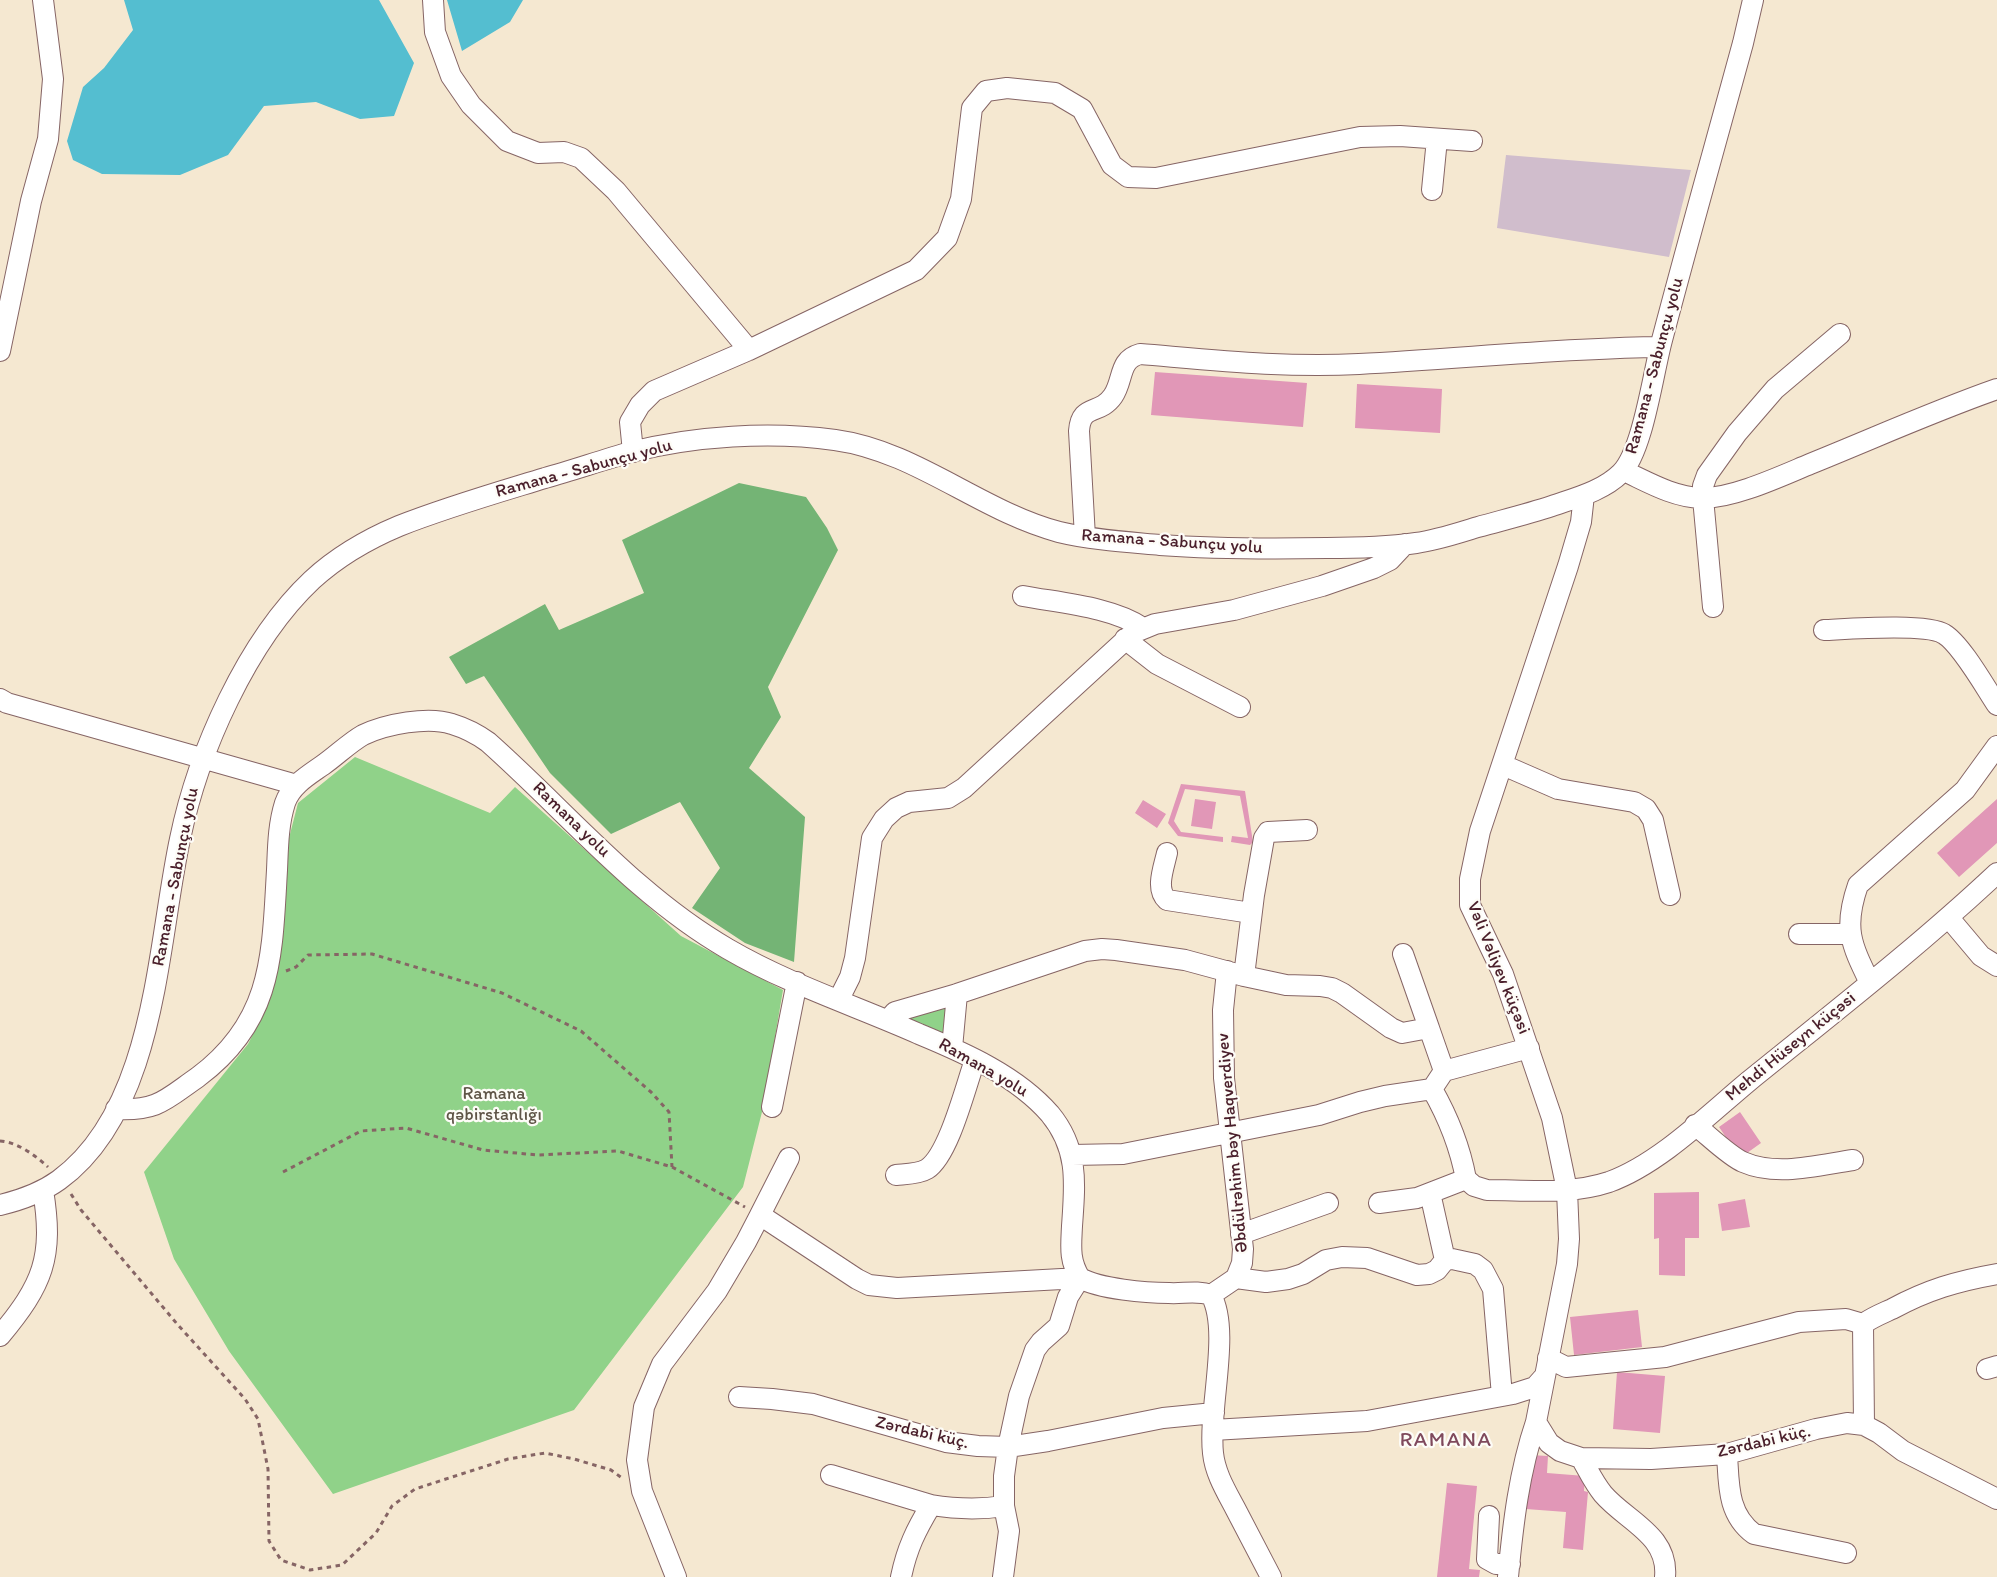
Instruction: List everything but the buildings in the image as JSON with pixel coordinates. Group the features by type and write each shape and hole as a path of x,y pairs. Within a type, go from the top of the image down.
{"street":[{"path":"0,351 28,212 48,139 53,79 43,0"},
{"path":"433,0 435,32 451,76 471,105 507,141 538,153 564,152 581,158 616,191 749,350"},
{"name":"Ramana - Sabunçu yolu","path":"0,1205 43,1191 61,1179 99,1139 116,1109 141,1047 149,1015 180,837 202,759 251,659 280,614 314,578 350,550 395,528 482,497 633,452 693,440 725,438 772,437 837,440 872,448 901,459 1005,513 1030,523 1085,537 1193,548 1364,548 1405,544 1446,537 1532,513 1584,495 1600,488 1624,471 1633,454 1753,0"},
{"path":"633,452 630,422 640,405 654,391 749,350 916,270 946,238 961,199 972,108 986,91 1007,88 1055,93 1082,109 1112,165 1128,177 1156,178 1360,137 1400,136 1472,141"},
{"path":"1432,190 1437,139"},
{"path":"1713,608 1703,498 1703,486 1707,475 1737,433 1775,389 1840,334"},
{"path":"1085,537 1080,419 1086,412 1100,409 1107,403 1115,393 1127,360 1140,354 1249,364 1358,364 1590,348 1660,347"},
{"path":"1624,471 1682,495 1703,498 1722,495 1770,480 1994,395"},
{"name":"Vəli Vəliyev küçəsi","path":"1543,1378 1567,1264 1569,1239 1567,1190 1552,1118 1529,1048 1496,957 1470,905 1470,879 1478,840 1568,566 1581,522 1584,495"},
{"path":"839,999 850,977 855,958 872,838 884,819 896,808 909,802 948,798 964,788 1125,639 1143,628 1234,610 1322,586 1390,560 1405,544"},
{"path":"1023,596 1112,613 1130,619 1143,628"},
{"path":"1824,630 1927,628 1944,633 1956,645 1997,705"},
{"path":"1125,639 1157,664 1240,707"},
{"path":"0,699 7,703 297,785"},
{"name":"Ramana yolu","path":"116,1109 147,1108 161,1103 211,1067 229,1050 248,1025 268,974 279,838 286,800 297,785 363,735 410,722 449,723 471,731 488,741 621,868 663,904 727,948 797,982 952,1048 997,1072 1038,1101 1063,1133 1072,1155 1075,1190 1071,1253 1073,1267 1080,1278"},
{"path":"1870,983 1854,951 1849,934 1852,902 1858,885 1965,790 1997,746"},
{"path":"1503,765 1558,789 1634,802 1646,809 1653,820 1670,895"},
{"name":"Əbdülrəhim bəy Haqverdiyev","path":"1236,1278 1242,1263 1243,1249 1230,1131 1223,1010 1251,914 1264,838 1268,832 1275,830 1307,830"},
{"path":"1167,853 1161,886 1162,895 1167,900 1251,914"},
{"name":"Mehdi Hüseyn küçəsi","path":"1466,1179 1474,1186 1486,1190 1567,1190 1607,1183 1634,1171 1695,1125 1870,983 1949,918 1997,873"},
{"path":"1949,918 1981,956 1997,966"},
{"path":"1799,934 1849,934"},
{"path":"888,1020 895,1012 957,994 1085,951 1102,949 1185,960 1286,985 1332,988 1391,1028 1402,1032 1429,1028"},
{"path":"1403,954 1444,1071"},
{"path":"772,1107 797,982"},
{"path":"952,1048 957,994"},
{"path":"1072,1155 1123,1154 1319,1115 1385,1096 1432,1089 1444,1071 1529,1048"},
{"path":"896,1175 926,1170 936,1161 950,1132 975,1060"},
{"path":"1379,1203 1430,1194 1466,1179 1463,1160 1444,1110 1432,1089"},
{"path":"1695,1125 1742,1162 1762,1168 1792,1169 1854,1160"},
{"path":"676,1577 642,1491 637,1460 644,1407 662,1364 717,1291 746,1242 789,1158"},
{"path":"0,1336 35,1287 43,1267 48,1235 43,1191"},
{"path":"1430,1194 1445,1260"},
{"path":"1241,1234 1328,1203"},
{"path":"760,1215 857,1279 869,1285 882,1287 1080,1278 1115,1288 1211,1295 1236,1278 1266,1282 1288,1279 1303,1274 1326,1260 1342,1257 1367,1258 1417,1275 1429,1274 1437,1270 1445,1260 1452,1259 1475,1264 1483,1270 1493,1288 1502,1396"},
{"path":"1863,1324 1875,1315 1888,1311 1918,1295 1970,1279 1997,1274"},
{"path":"1003,1577 1009,1531 1004,1506 1004,1476 1019,1396 1035,1350 1059,1326 1068,1297 1080,1278"},
{"path":"1211,1295 1217,1309 1219,1330 1213,1455 1221,1480 1271,1577"},
{"path":"1548,1358 1566,1367 1665,1357 1799,1322 1846,1318 1863,1324"},
{"path":"1863,1324 1864,1425 1903,1451 1997,1499"},
{"path":"1489,1516 1487,1558 1509,1570 1525,1455 1536,1422 1543,1378"},
{"name":"Zərdabi küç.","path":"739,1397 772,1398 813,1404 946,1442 1008,1447 1127,1427 1163,1418 1213,1422 1367,1421 1525,1391 1534,1387 1543,1378"},
{"name":"Zərdabi küç.","path":"1536,1422 1549,1443 1560,1451 1581,1458 1651,1459 1727,1454 1816,1429 1847,1423 1864,1425"},
{"path":"1727,1454 1729,1489 1736,1515 1743,1526 1754,1534 1846,1554"},
{"path":"1581,1458 1604,1496 1651,1534 1662,1554 1666,1569 1665,1577"},
{"path":"831,1475 931,1505 958,1510 982,1510 1004,1506"},
{"path":"901,1577 910,1543 931,1505"}],"path":[{"path":"268,974 296,967 308,955 372,954 502,993 581,1031 651,1092 669,1112 672,1167"},
{"path":"283,1172 361,1131 406,1128 483,1150 538,1155 618,1151 672,1167 760,1215"},
{"path":"0,1141 6,1141 36,1156 61,1179 81,1210 178,1325 245,1399 258,1419 268,1469 268,1541 281,1560 310,1570 342,1565 376,1533 392,1506 415,1489 508,1460 545,1453 574,1459 611,1470 642,1491"}],"shaded area":[{"path":"1506,155 1691,170 1669,257 1497,228"}],"green space":[{"path":"739,483 806,497 827,528 838,550 768,687 781,717 749,768 805,817 794,962 745,943 692,908 720,868 680,802 611,834 550,773 484,676 466,684 449,657 545,604 559,630 644,593 622,540"},
{"name":"Ramana qəbirstanlığı","path":"355,757 490,813 515,787 681,936 783,990 763,1108 743,1187 574,1410 333,1494 229,1351 174,1259 144,1172 248,1044 263,1014 276,973 284,922 289,838 298,803"},
{"path":"950,1004 946,1038 908,1021 909,1014"}],"water":[{"path":"124,0 379,0 414,63 394,116 360,119 316,102 264,106 228,155 180,175 102,174 73,160 67,141 83,87 104,68 133,30"},
{"path":"447,0 523,0 510,22 462,51"}],"district":[{"name":"RAMANA","path":"1446,1441"}]}
